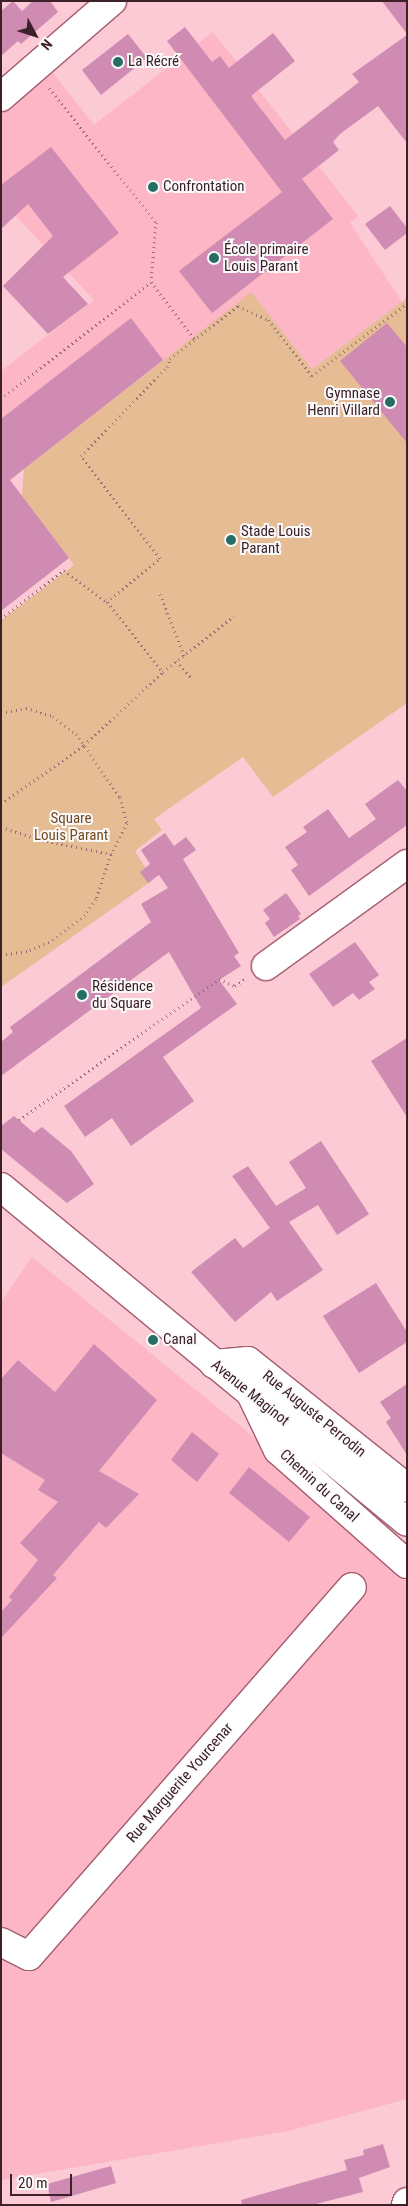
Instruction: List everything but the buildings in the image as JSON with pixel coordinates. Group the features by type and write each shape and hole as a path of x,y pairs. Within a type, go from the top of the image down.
{"street":[{"path":"1,114 33,88 46,70 111,2"},
{"path":"1,97 46,70"},
{"path":"266,966 407,864"},
{"name":"Avenue Maginot","path":"1,1187 407,1522"},
{"name":"Rue Auguste Perrodin","path":"214,1364 248,1361 407,1488"},
{"name":"Chemin du Canal","path":"251,1394 278,1450 407,1564"},
{"name":"Rue Marguerite Yourcenar","path":"1,1942 29,1956 352,1587"}],"path":[{"path":"46,70 156,222 151,282 195,340"},
{"path":"1,399 151,282"},
{"path":"107,602 160,558 81,456 167,367 170,359 238,306 268,320 312,376 407,304"},
{"path":"1,619 64,570 107,602 163,672"},
{"path":"160,594 184,655"},
{"path":"1,804 84,744 163,672 234,616"},
{"path":"176,661 192,679"},
{"path":"1,714 26,708 53,716 84,744 126,809 127,823 111,854 104,882 85,915 49,942 27,951 1,955"},
{"path":"1,827 37,839 111,854"},
{"path":"19,1120 219,979 235,986 266,966"}],"shaded area":[{"name":"École primaire Louis Parant","path":"213,32 358,216 350,223 402,302 312,369 251,293 24,469 1,439 1,371 94,300 1,200 1,108 49,68 94,125"},
{"path":"32,1257 249,1433 401,1568 407,1580 407,2099 288,2131 1,2180 1,1302"}],"green space":[{"name":"Stade Louis Parant","path":"251,292 312,369 407,298 407,703 273,797 243,757 154,819 162,830 135,851 153,880 1,987 1,620 74,565 22,496 24,469"}],"place":[{"name":"La Récré","path":"118,62"},
{"name":"Confrontation","path":"153,187"},
{"name":"École primaire Louis Parant","path":"214,258"},
{"name":"Gymnase Henri Villard","path":"390,402"},
{"name":"Stade Louis Parant","path":"231,540"},
{"name":"Résidence du Square","path":"82,995"},
{"name":"Canal","path":"153,1340"}],"park label":[{"name":"Square Louis Parant","path":"71,826"}]}
